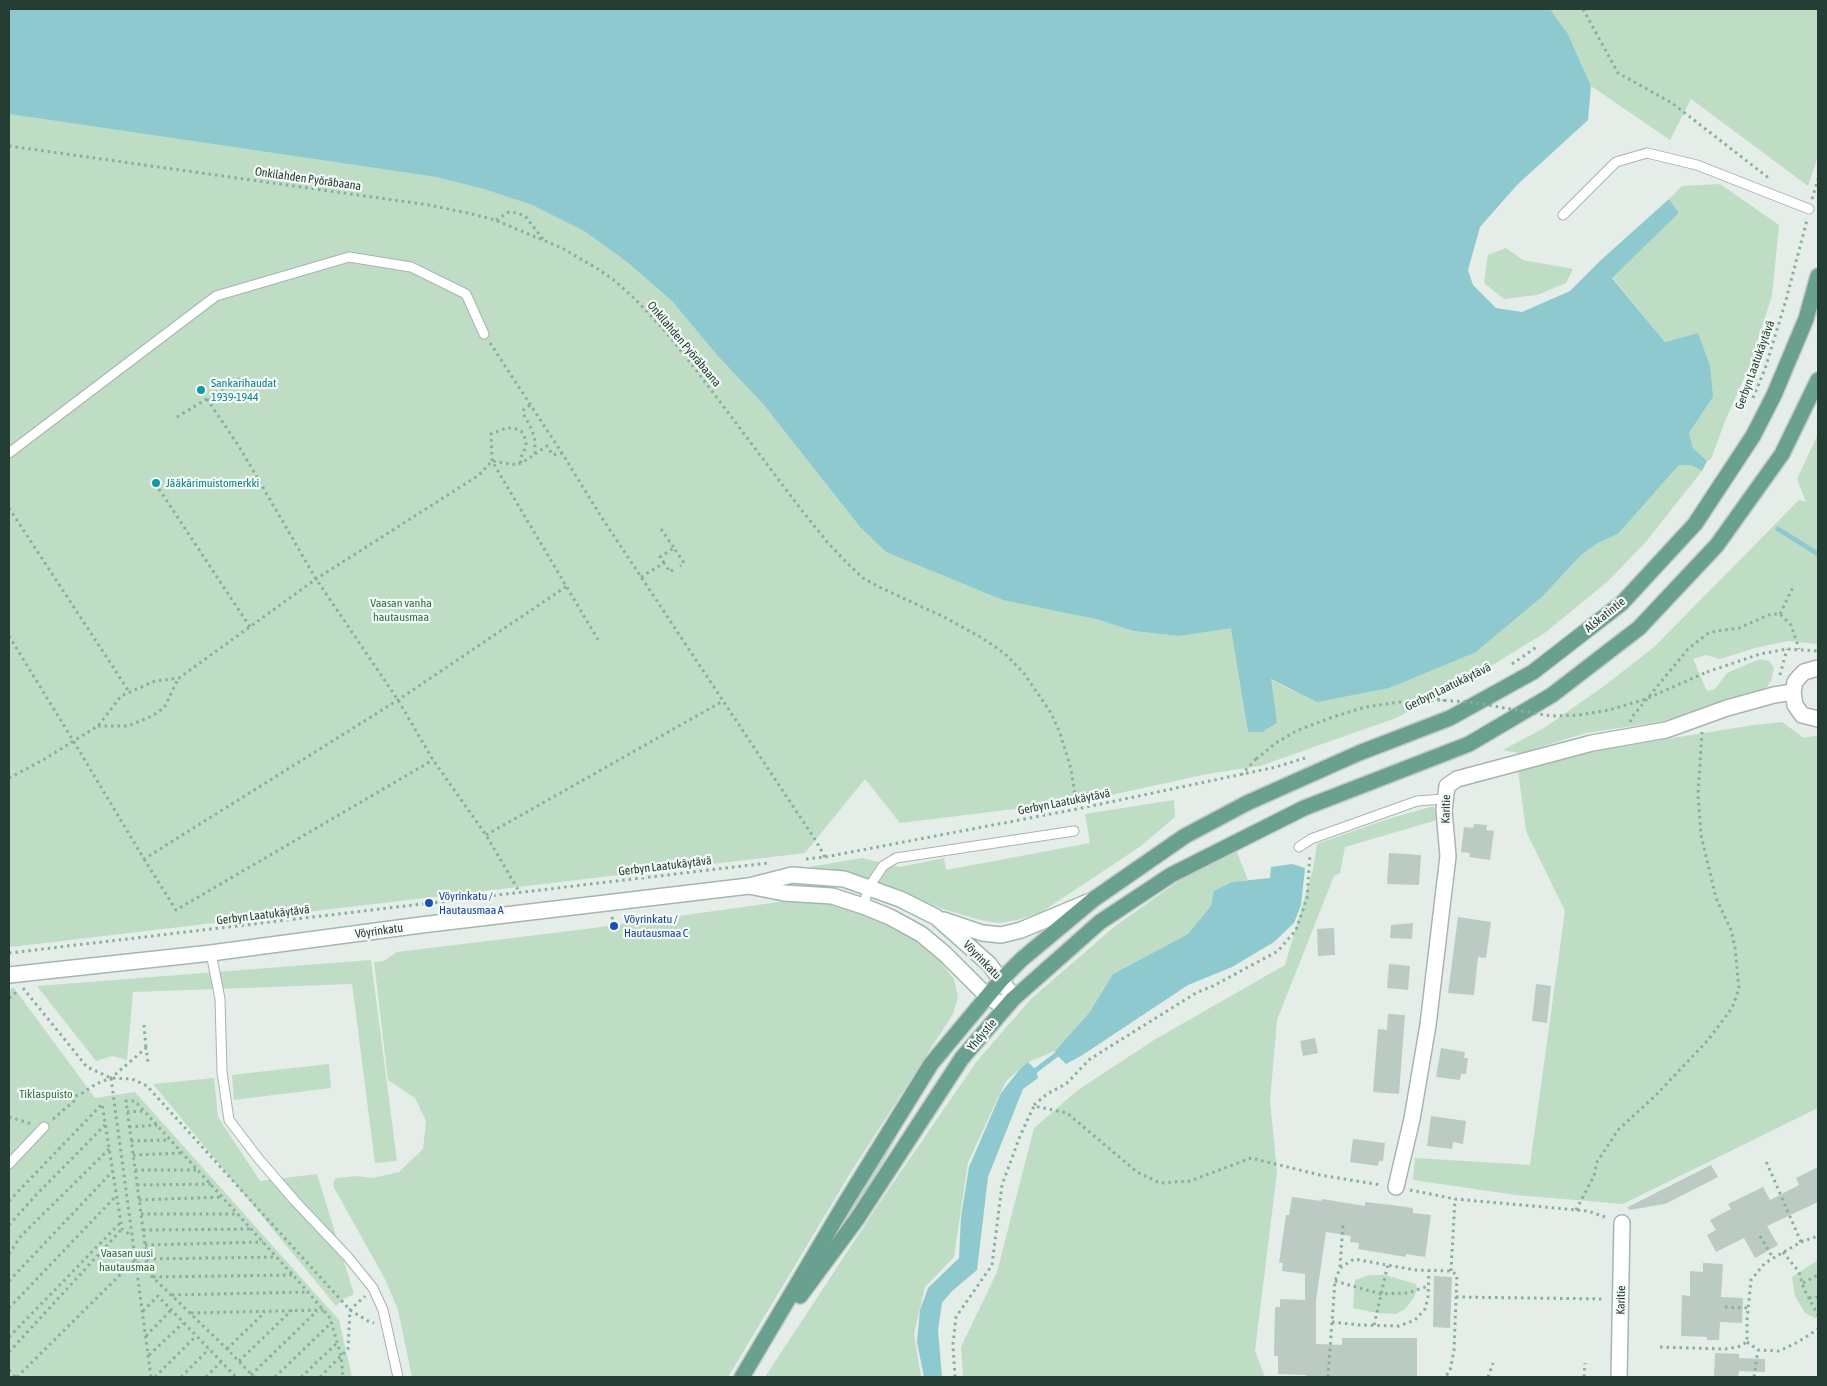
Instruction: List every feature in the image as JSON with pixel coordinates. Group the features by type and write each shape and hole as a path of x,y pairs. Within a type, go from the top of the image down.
{"main road":[{"name":"Alskatintie","path":"1247,803 1359,753 1450,718 1533,672 1622,602 1695,524 1753,436 1774,395 1806,319 1818,276"},
{"name":"Yhdystie","path":"753,1360 857,1219 962,1058 1013,999 1100,922 1171,875 1304,808 1469,744 1552,695 1639,628 1717,545 1782,454 1818,380"},
{"path":"1818,668 1804,672 1795,682 1793,692 1795,706 1802,715 1818,719"},
{"name":"Karitie","path":"1396,1187 1412,1119 1428,1025 1448,856 1444,799 1446,786 1457,779 1592,743 1666,730 1727,708 1774,695 1793,692"},
{"name":"Yhdystie","path":"742,1377 844,1204 931,1064 1001,980 1022,959 1094,899 1185,836 1247,803"},
{"name":"Vöyrinkatu","path":"16,979 421,925 749,886 792,875 844,879 900,899 936,917 990,964 1013,999 998,1003 987,996 945,954 921,934 890,917 832,896 784,893 749,886"},
{"path":"936,917 982,933 1001,935 1021,930 1094,899"},
{"name":"Karitie","path":"1619,1377 1622,1223"}],"lane":[{"path":"1563,215 1616,162 1647,153 1697,165 1809,209"},
{"path":"9,453 216,296 349,257 411,267 466,294 484,334"},
{"path":"1299,848 1311,839 1417,801 1444,799"},
{"path":"863,906 869,887 883,866 896,858 1074,831"},
{"path":"211,953 220,999 222,1072 229,1120 264,1166 347,1256 373,1288 383,1310 398,1377"},
{"path":"9,1164 44,1127"}],"path":[{"path":"1583,9 1618,73 1672,103 1777,184"},
{"name":"Onkilahden Pyöräbaana","path":"9,146 429,204 495,220 562,248 614,281 634,298 665,331 828,543 863,578 944,616 982,638 1004,653 1023,672 1051,712 1060,733 1071,769 1077,808"},
{"name":"Gerbyn Laatukäytävä","path":"1751,403 1765,369 1786,300 1818,179"},
{"path":"495,220 509,212 525,216 544,240"},
{"path":"484,334 825,857"},
{"path":"177,417 243,377"},
{"path":"207,399 240,448 316,579 398,700 433,760 486,835 520,893"},
{"path":"530,405 524,409 523,413 534,432 535,454"},
{"path":"521,463 520,458 526,447 525,438 521,432 511,427 502,428 491,434 492,461 600,643"},
{"path":"492,461 510,464 521,463 546,446 553,455 562,453"},
{"path":"98,726 128,726 152,716 164,708 179,678 316,579 478,475 492,461"},
{"path":"159,489 250,627"},
{"path":"9,508 130,693"},
{"path":"661,529 684,563 680,566"},
{"path":"674,548 660,558 670,572 674,569"},
{"path":"641,577 664,563"},
{"path":"1780,614 1794,585"},
{"path":"144,859 398,700 567,586"},
{"path":"1626,737 1632,717 1688,649 1707,634 1739,628 1771,614 1780,614 1791,625 1799,649"},
{"path":"9,636 176,910 433,760"},
{"path":"1511,664 1544,642"},
{"path":"1774,695 1787,649"},
{"path":"1241,775 1256,759 1280,740 1296,731 1346,712 1365,707 1390,703 1438,700 1470,702 1551,716 1579,715 1609,710 1646,699 1706,672 1760,654 1787,649 1818,651"},
{"path":"9,778 74,742 98,726 121,696 155,681 179,678"},
{"path":"1438,700 1440,687 1444,701"},
{"name":"Gerbyn Laatukäytävä","path":"1435,705 1453,697"},
{"path":"486,835 723,701"},
{"path":"1575,1210 1594,1176 1597,1162 1618,1130 1708,1040 1732,1008 1740,989 1731,930 1716,898 1701,835 1698,794 1703,717"},
{"name":"Gerbyn Laatukäytävä","path":"797,860 825,857 1077,808 1241,775 1310,757"},
{"path":"955,1377 952,1344 956,1317 992,1265 1002,1185 1020,1136 1034,1106 1047,1094 1066,1084 1090,1059 1099,1053 1196,993 1278,951 1296,930 1307,898 1311,839"},
{"name":"Gerbyn Laatukäytävä","path":"9,953 769,863"},
{"path":"9,998 16,979"},
{"path":"16,979 87,1067 111,1078 132,1079 148,1086 350,1310 368,1322 388,1328"},
{"path":"144,1025 148,1062"},
{"path":"9,1117 44,1127 74,1101 76,1096 96,1084 111,1078 146,1048"},
{"path":"111,1078 151,1377"},
{"path":"144,1269 147,1259 126,1102 135,1101 324,1310 332,1322 341,1356 343,1375 338,1377"},
{"path":"9,1201 102,1104 122,1230 9,1352"},
{"path":"1034,1106 1067,1113 1137,1172 1160,1183 1190,1181 1251,1158 1362,1183 1396,1187 1454,1199 1588,1211 1622,1223"},
{"path":"127,1112 144,1111"},
{"path":"9,1225 105,1125"},
{"path":"129,1127 157,1125"},
{"path":"131,1141 171,1140"},
{"path":"9,1254 21,1236 109,1149"},
{"path":"133,1155 183,1153"},
{"path":"1766,1161 1801,1242"},
{"path":"135,1170 197,1170"},
{"path":"9,1281 112,1172"},
{"path":"137,1185 211,1184"},
{"path":"9,1308 116,1196"},
{"path":"139,1200 223,1198"},
{"path":"1451,1271 1454,1199"},
{"path":"141,1214 238,1214"},
{"path":"9,1337 121,1222"},
{"path":"1328,1377 1343,1225"},
{"path":"143,1230 252,1229"},
{"path":"122,1230 132,1236"},
{"path":"1760,1236 1772,1258"},
{"path":"1747,1342 1751,1280 1765,1263 1772,1258 1801,1242 1818,1236"},
{"path":"145,1245 263,1242"},
{"path":"1783,1252 1799,1272 1802,1283 1818,1316"},
{"path":"147,1259 277,1257"},
{"path":"1340,1268 1354,1259 1429,1270 1451,1271 1457,1276 1454,1350 1450,1371 1445,1377"},
{"path":"136,1260 252,1376 318,1310"},
{"path":"9,1370 16,1377 136,1260"},
{"path":"1374,1325 1388,1264"},
{"path":"1332,1322 1399,1326 1415,1320 1425,1309 1429,1270"},
{"path":"152,1277 293,1275"},
{"path":"1802,1283 1818,1275"},
{"path":"1336,1281 1381,1294 1408,1293 1428,1286"},
{"path":"320,1377 348,1349 350,1310 373,1288"},
{"path":"172,1295 308,1292"},
{"path":"142,1311 158,1296 233,1376"},
{"path":"1456,1297 1621,1299"},
{"path":"1809,1298 1818,1297"},
{"path":"1725,1307 1748,1308"},
{"path":"146,1336 171,1310"},
{"path":"239,1361 292,1310"},
{"path":"190,1313 324,1310"},
{"path":"227,1349 265,1312"},
{"path":"148,1356 183,1322"},
{"path":"275,1377 332,1322"},
{"path":"1747,1342 1758,1350 1779,1351 1818,1329"},
{"path":"155,1377 196,1336"},
{"path":"1660,1347 1725,1349 1738,1347 1747,1342"},
{"path":"301,1377 337,1343"},
{"path":"181,1377 209,1349"},
{"path":"1754,1377 1758,1350"},
{"path":"206,1377 221,1362"},
{"path":"1488,1377 1493,1363"},
{"path":"1584,1363 1584,1377"}],"green space":[{"path":"1550,9 1818,9 1818,156 1808,186 1691,99 1670,140 1591,86 1568,34"},
{"name":"Vaasan vanha hautausmaa","path":"9,114 436,177 485,189 532,205 584,231 627,262 672,301 716,354 763,404 860,527 886,552 1133,631 1179,636 1232,627 1248,732 1270,679 1296,692 1476,652 1543,596 1581,555 1598,543 1618,534 1679,465 1691,465 1702,471 1645,543 1607,582 1546,632 1470,679 1396,718 1260,766 1207,774 1088,800 900,823 865,779 805,853 11,947 9,945"},
{"path":"1720,184 1779,225 1772,296 1749,367 1725,421 1711,459 1707,461 1693,448 1689,433 1713,397 1698,333 1665,342 1612,277 1679,213 1669,199 1682,186"},
{"path":"1506,248 1523,260 1573,269 1566,283 1537,295 1504,299 1484,283 1488,255"},
{"path":"1818,434 1818,644 1788,641 1755,648 1720,659 1706,655 1693,659 1707,691 1715,689 1727,673 1760,659 1769,661 1774,668 1771,681 1766,688 1660,722 1586,733 1523,754 1503,750 1544,728 1604,686 1653,648 1799,500 1806,502 1797,479"},
{"path":"1782,722 1804,738 1818,735 1818,1108 1623,1204 1516,1195 1413,1180 1415,1158 1530,1165 1565,911 1526,831 1518,770 1592,751"},
{"path":"1174,800 1175,817 1141,846 1040,913 1017,920 999,923 980,920 943,909 857,875 809,867 862,858 900,867 944,858 946,870 1090,843 1085,814"},
{"path":"1434,806 1437,820 1345,847 1340,873 1334,876 1277,1020 1270,1101 1277,1172 1255,1351 1265,1377 963,1377 961,1347 997,1272 1034,1128 1078,1090 1154,1040 1285,965 1313,869 1317,844 1388,819"},
{"path":"1236,850 1248,880 1232,882 1188,934 1113,974 1089,1013 1055,1051 1028,1062 1006,1081 968,1162 954,1257 925,1287 914,1334 921,1377 765,1377 882,1199 977,1061 1031,999 1114,927 1190,873"},
{"path":"786,901 821,902 862,914 912,937 939,960 954,979 958,997 953,1014 851,1172 728,1377 412,1377 398,1310 385,1279 333,1186 334,1180 338,1178 357,1176 373,1178 399,1172 423,1149 426,1121 415,1098 388,1080 374,962 384,961 397,952 586,929"},
{"path":"371,960 397,1161 375,1163 352,984 133,992 127,1060 112,1056 96,1061 37,986"},
{"name":"Vaasan uusi hautausmaa","path":"14,988 95,1098 135,1092 339,1320 352,1377 9,1377 9,989"},
{"path":"329,1064 331,1088 234,1100 232,1075"},
{"path":"214,1078 218,1117 260,1181 317,1174 354,1294 336,1306 153,1084"},
{"path":"894,1135 897,1137 862,1199 821,1262 817,1261"},
{"path":"1818,1260 1818,1317 1815,1318 1805,1313 1795,1296 1792,1277"},
{"path":"1369,1275 1385,1275 1416,1284 1417,1290 1405,1309 1396,1314 1377,1313 1353,1308 1355,1280"}],"water":[{"path":"9,9 1550,9 1568,34 1591,86 1588,120 1517,185 1480,227 1468,270 1473,285 1496,308 1522,312 1570,291 1601,260 1669,199 1679,213 1612,278 1665,342 1698,333 1710,366 1713,397 1689,433 1693,448 1707,461 1702,471 1691,465 1679,465 1618,534 1598,543 1581,555 1543,596 1476,652 1389,688 1317,702 1271,679 1277,723 1262,732 1248,732 1231,628 1179,636 1133,631 1096,619 1003,600 886,552 860,527 763,404 716,354 672,301 627,262 584,231 532,205 484,189 436,177 9,114"},
{"path":"1292,864 1305,868 1301,905 1294,923 1274,942 1232,967 1188,985 1066,1064 1057,1055 1055,1051 1089,1013 1113,974 1188,934 1211,906 1214,891 1232,882 1270,878 1271,867"},
{"path":"1028,1062 1036,1070 1038,1078 1023,1089 988,1177 977,1270 951,1292 942,1303 938,1330 942,1377 924,1377 917,1342 920,1310 928,1288 959,1258 961,1217 969,1167 1001,1093"}],"building":[{"path":"1474,824 1487,825 1486,830 1494,831 1490,860 1469,857 1470,853 1461,852 1464,827 1473,828"},
{"path":"1389,853 1421,855 1419,885 1387,884"},
{"path":"1458,917 1491,922 1486,958 1478,957 1474,995 1448,993"},
{"path":"1413,923 1412,939 1390,938 1391,925"},
{"path":"1334,928 1335,955 1318,956 1317,929"},
{"path":"1389,964 1410,966 1408,990 1387,988"},
{"path":"1536,984 1551,986 1547,1023 1532,1021"},
{"path":"1388,1014 1405,1015 1399,1094 1373,1092 1378,1029 1387,1030"},
{"path":"1315,1038 1318,1053 1303,1056 1300,1041"},
{"path":"1441,1048 1465,1052 1464,1058 1468,1058 1466,1074 1461,1074 1460,1080 1436,1077"},
{"path":"1431,1116 1466,1121 1463,1144 1453,1142 1452,1149 1427,1146"},
{"path":"1353,1139 1385,1143 1383,1161 1379,1161 1378,1166 1350,1162"},
{"path":"1711,1165 1718,1177 1665,1204 1629,1210 1628,1207"},
{"path":"1818,1167 1818,1202 1767,1226 1778,1245 1755,1258 1744,1238 1716,1252 1707,1235 1716,1230 1710,1220 1731,1209 1728,1204 1763,1187 1770,1200 1799,1185 1796,1178"},
{"path":"1292,1197 1321,1201 1322,1199 1365,1206 1365,1202 1392,1205 1413,1208 1413,1213 1431,1215 1425,1257 1406,1254 1406,1257 1358,1249 1359,1243 1350,1242 1351,1236 1326,1232 1316,1300 1316,1344 1342,1345 1342,1338 1417,1338 1417,1377 1306,1377 1306,1375 1278,1374 1278,1356 1274,1356 1275,1307 1280,1307 1280,1299 1305,1300 1305,1274 1282,1271 1283,1263 1279,1263 1286,1215 1289,1215"},
{"path":"1703,1263 1723,1264 1721,1297 1743,1298 1742,1323 1720,1322 1719,1340 1707,1340 1707,1337 1681,1336 1682,1295 1690,1296 1690,1271 1703,1272"},
{"path":"1434,1276 1452,1277 1450,1328 1433,1327"},
{"path":"1715,1353 1739,1354 1739,1358 1765,1359 1765,1372 1739,1371 1738,1377 1714,1377"}],"waterway":[{"path":"1778,529 1818,554"},
{"path":"1031,1074 1060,1052"}],"place":[{"name":"Sankarihaudat 1939-1944","path":"201,390"},
{"name":"Jääkärimuistomerkki","path":"156,483"},
{"name":"Vöyrinkatu / Hautausmaa A","path":"429,903"},
{"name":"Vöyrinkatu / Hautausmaa C","path":"614,926"}],"park label":[{"name":"Tiklaspuisto","path":"46,1094"}]}
